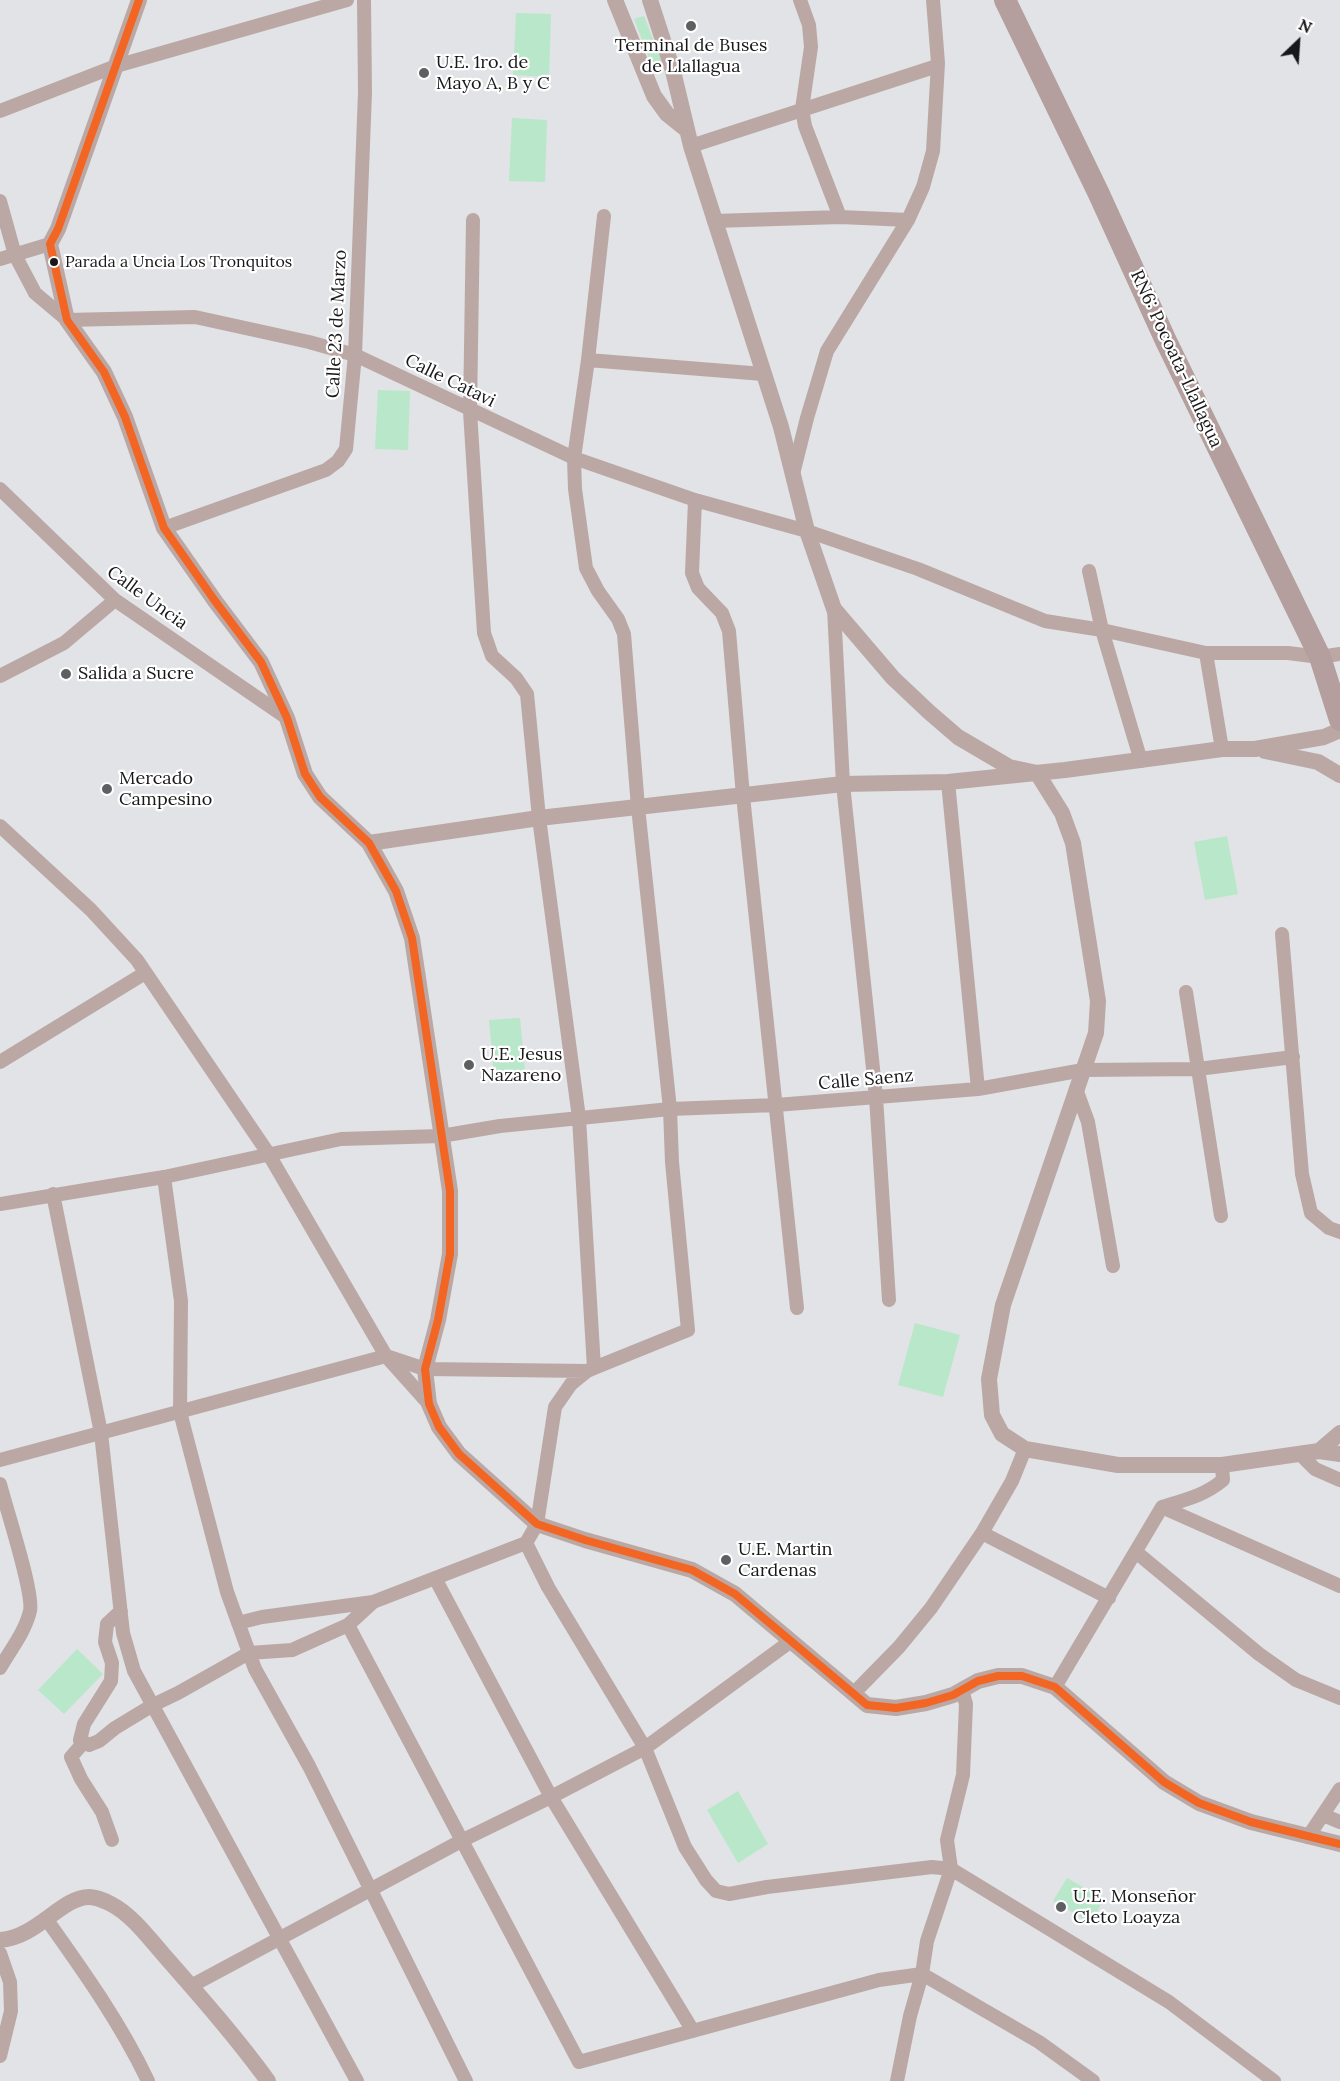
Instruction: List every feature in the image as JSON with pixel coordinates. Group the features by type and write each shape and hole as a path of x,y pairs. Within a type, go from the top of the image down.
{"highway":[{"name":"RN6: Pocoata-Llallagua","path":"1005,0 1238,490 1293,599 1330,656 1339,719"}],"street":[{"path":"67,320 50,244 58,229 139,0"},
{"path":"0,111 116,66 347,0"},
{"name":"Calle 23 de Marzo","path":"164,528 326,470 343,455 348,441 356,355 365,92 364,0"},
{"path":"615,0 654,96 689,138"},
{"path":"650,0 673,71 689,138 714,220 781,427 807,531 834,609 843,784 876,1097 889,1300"},
{"path":"800,0 809,25 811,47 802,109 804,126 840,217"},
{"path":"793,474 827,351 908,220 922,187 933,151 938,66 933,0"},
{"path":"689,138 802,109 938,66"},
{"path":"0,201 15,255 35,293 67,320 104,372 121,408 161,513 164,528 261,662 287,718 305,774 320,797 369,843 396,891 412,938 450,1191 450,1254 438,1320 425,1369 429,1404 439,1427 459,1454 537,1524 692,1570 735,1594 867,1705 896,1708 926,1703 953,1695 978,1681 998,1676 1022,1677 1055,1687 1164,1782 1199,1803 1251,1822 1340,1844"},
{"path":"238,1623 262,1617 373,1602 526,1543 537,1524 555,1407 571,1384 591,1370 688,1330 672,1162 670,1109 638,807 624,634 618,619 598,591 586,568 575,489 574,458 588,360 604,216"},
{"path":"714,220 840,217 908,220"},
{"path":"473,220 470,411 484,633 492,656 516,678 527,694 539,818 579,1118 591,1370"},
{"path":"0,259 50,244"},
{"name":"Calle Catavi","path":"67,320 195,317 309,342 356,355 470,411 574,458 695,500 807,531 918,569 1045,621 1102,630 1206,653 1288,652 1330,656"},
{"path":"588,360 763,374"},
{"name":"Calle Uncia","path":"0,489 115,600 287,718"},
{"path":"695,500 692,573 698,588 722,613 729,631 743,795 797,1308"},
{"path":"1089,571 1102,630 1141,761"},
{"path":"0,676 64,643 115,600"},
{"path":"834,609 893,678 958,737 1009,767 1037,773 1062,813 1073,843 1098,1001 1096,1033 1003,1305 988,1379 992,1415 1002,1434 1025,1449 1118,1465 1222,1465 1319,1451 1340,1454"},
{"path":"1206,653 1222,750"},
{"path":"1337,773 1324,759 1322,747 1324,737 1339,719"},
{"path":"369,843 539,818 743,795 843,784 948,782 1222,750 1255,749 1324,737"},
{"path":"1255,749 1318,762 1337,773"},
{"path":"948,782 978,1089"},
{"path":"0,826 91,910 137,960 268,1153 386,1356 429,1404"},
{"path":"1282,934 1302,1174 1311,1213 1329,1228 1340,1232"},
{"path":"0,1062 145,972"},
{"path":"1186,992 1221,1216"},
{"name":"Calle Saenz","path":"0,1204 164,1177 341,1139 441,1136 500,1126 670,1109 776,1106 978,1089 1083,1070 1198,1069 1293,1057"},
{"path":"1076,1089 1088,1122 1113,1266"},
{"path":"164,1177 181,1301 180,1412 226,1592 255,1669 309,1766 372,1889 466,2081"},
{"path":"53,1194 101,1433 123,1633 134,1671 357,2081"},
{"path":"0,1460 386,1356 425,1369 591,1370"},
{"path":"1319,1451 1340,1433"},
{"path":"853,1694 918,1624 982,1533 1012,1481 1025,1449"},
{"path":"1300,1454 1315,1469 1340,1480"},
{"path":"1055,1687 1162,1507 1193,1499 1216,1486 1223,1480 1222,1465"},
{"path":"0,1484 31,1608 22,1633 0,1668"},
{"path":"1162,1507 1340,1586"},
{"path":"982,1533 1109,1598"},
{"path":"526,1543 548,1587 645,1748 685,1847 706,1880 716,1891 729,1894 767,1887 932,1867 951,1869 1169,2002 1274,2081"},
{"path":"1136,1552 1258,1654 1296,1680 1340,1698"},
{"path":"435,1578 551,1797 693,2031"},
{"path":"121,1611 107,1624 105,1642 112,1663 111,1681 84,1724 80,1740 89,1745 99,1741 115,1728 153,1705 249,1653 292,1650 348,1625 373,1602"},
{"path":"348,1625 579,2062 879,1980 922,1974 1038,2042 1094,2081"},
{"path":"191,1986 463,1840 645,1748 791,1641"},
{"path":"896,2080 922,1974 927,1941 951,1869 947,1840 963,1775 966,1704 962,1690"},
{"path":"84,1742 71,1757 81,1779 102,1812 112,1840"},
{"path":"1308,1837 1340,1789"},
{"path":"1323,1815 1340,1822"},
{"path":"0,1940 9,1940 30,1931 74,1900 90,1897 111,1904 135,1922 191,1986 268,2081"},
{"path":"47,1920 90,1980 135,2053 148,2081"},
{"path":"0,1953 10,1982 11,2011 1,2050"}],"green space":[{"path":"516,13 551,14 549,77 513,75"},
{"path":"644,16 663,65 659,70 653,69 634,19"},
{"path":"512,118 547,120 545,182 509,181"},
{"path":"378,390 410,391 408,450 375,449"},
{"path":"1227,836 1238,894 1205,900 1194,842"},
{"path":"520,1018 525,1071 494,1074 489,1020"},
{"path":"915,1323 960,1335 943,1397 898,1385"},
{"path":"77,1649 103,1674 64,1714 38,1690"},
{"path":"738,1791 768,1844 738,1863 707,1810"},
{"path":"1067,1878 1104,1899 1091,1923 1053,1901"}],"transit line":[{"path":"139,0 58,229 50,244 67,320 104,372 125,417 164,528 261,662 287,718 305,774 320,797 369,843 396,891 412,938 450,1191 450,1254 438,1320 425,1369 429,1404 439,1427 459,1454 537,1524 692,1570 735,1594 867,1705 896,1708 926,1703 953,1695 978,1681 998,1676 1022,1676 1055,1687 1164,1782 1199,1803 1251,1822 1340,1844"}],"place":[{"name":"Terminal de Buses de Llallagua","path":"691,26"},
{"name":"U.E. 1ro. de Mayo A, B y C","path":"424,73"},
{"name":"Parada a Uncia Los Tronquitos","path":"54,262"},
{"name":"Salida a Sucre","path":"66,674"},
{"name":"Mercado Campesino","path":"107,789"},
{"name":"U.E. Jesus Nazareno","path":"469,1065"},
{"name":"U.E. Martin Cardenas","path":"726,1560"},
{"name":"U.E. Monseñor Cleto Loayza","path":"1061,1907"}]}
